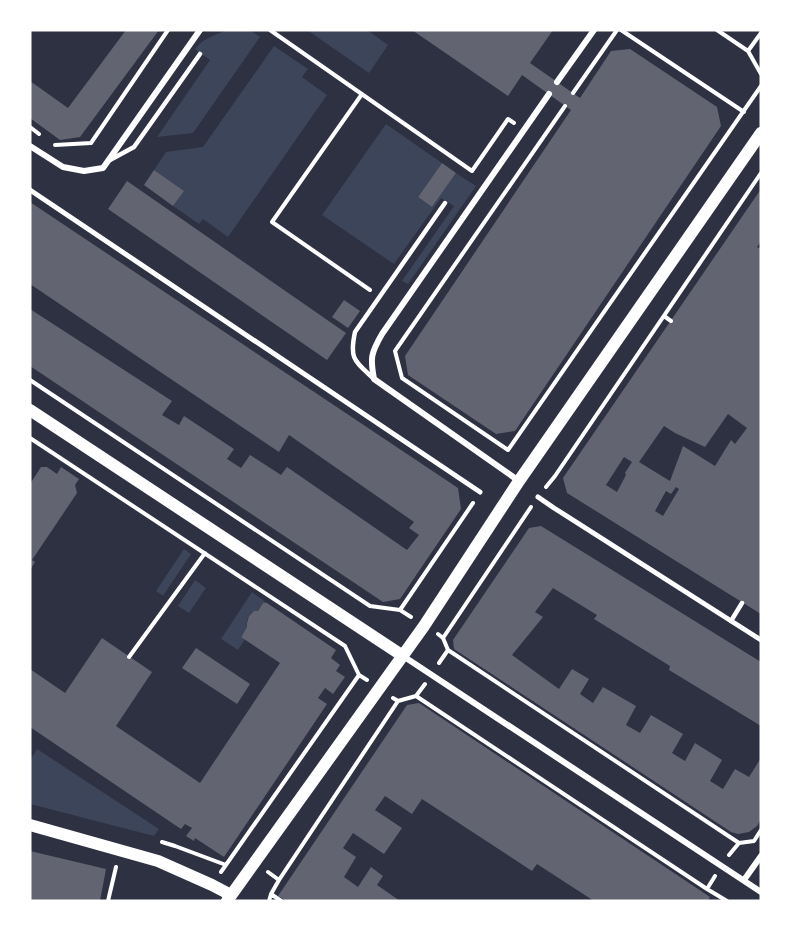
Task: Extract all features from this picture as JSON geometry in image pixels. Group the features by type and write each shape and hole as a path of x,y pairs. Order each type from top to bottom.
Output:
{"main road":[{"path":"30,825 158,861 212,885 233,899 424,626 519,481 761,133"},
{"path":"30,410 403,656"}],"street":[{"path":"30,146 63,167 84,171 103,168 200,30"},
{"path":"557,82 594,30"},
{"path":"519,481 374,380 370,361 382,334 549,94"},
{"path":"30,190 480,492"},
{"path":"538,497 761,640"},
{"path":"403,656 761,892"},
{"path":"744,880 761,856"}],"lane":[{"path":"109,160 134,147 200,54"},
{"path":"374,380 353,358 351,350 355,332 445,203"},
{"path":"731,621 742,603"}],"path":[{"path":"52,143 56,146 91,143 168,30"},
{"path":"270,30 472,171 508,119 540,141"},
{"path":"573,93 619,30 744,112"},
{"path":"717,30 748,51 761,74"},
{"path":"748,51 761,33"},
{"path":"565,105 395,351 402,378 508,450 761,86"},
{"path":"362,94 272,222 379,296"},
{"path":"30,127 44,138"},
{"path":"443,638 761,173"},
{"path":"664,316 671,321"},
{"path":"30,380 370,606 400,610 443,638 448,650 739,843"},
{"path":"30,438 345,646 359,675 398,701"},
{"path":"400,610 480,492"},
{"path":"129,657 205,553"},
{"path":"226,865 359,675"},
{"path":"269,901 271,894 398,701 417,696 707,890"},
{"path":"108,901 116,866"},
{"path":"271,894 281,901"}],"shaded area":[{"path":"228,30 250,30 260,37 193,133 157,137 210,60 195,49 206,39"},
{"path":"307,30 367,30 388,45 369,73"},
{"path":"274,46 308,69 302,77 327,95 228,237 203,219 199,224 173,206 183,191 154,170 166,152 203,147"},
{"path":"386,124 442,163 418,197 432,207 456,173 476,186 408,284 402,281 454,206 441,198 394,264 322,215"},
{"path":"184,549 191,554 163,596 156,591"},
{"path":"195,580 206,588 189,613 178,606"},
{"path":"252,592 267,603 263,603 258,611 249,616 247,627 241,636 245,639 238,650 221,639"},
{"path":"37,749 159,829 154,836 30,804 30,760"}],"building":[{"path":"126,30 159,30 80,137 60,140 30,118 30,81 68,108"},
{"path":"412,30 553,30 530,63 580,98 611,51 630,49 717,107 721,126 515,431 496,434 408,375 405,356 571,110 522,75 508,96"},
{"path":"442,163 456,173 432,207 418,197"},
{"path":"154,170 184,191 173,206 144,185"},
{"path":"127,181 346,333 327,360 108,209"},
{"path":"761,189 761,241 757,247 761,249 761,614 567,493 563,478","holes":["728,414 747,428 735,444 731,440 715,466 683,446 670,481 639,462 664,426 705,447","624,457 632,462 617,492 606,485","676,487 679,489 663,516 655,511 666,491 671,494"]},
{"path":"30,202 458,488 461,509 400,599 383,602 30,366 30,309 172,401 162,415 179,425 184,416 234,449 227,459 241,468 250,455 281,475 287,467 407,550 419,535 409,528 414,522 289,435 279,452 30,284"},
{"path":"344,300 360,311 348,328 332,317"},
{"path":"41,467 47,467 57,474 61,467 79,479 75,485 77,493 32,560 35,562 30,570 30,484"},
{"path":"541,526 761,662 761,726 669,670 670,666 594,619 597,615 553,588 535,612 543,617 512,655 559,689 572,669 589,679 580,694 593,703 603,687 636,706 626,725 640,733 651,715 683,734 672,753 685,761 695,743 722,760 710,781 723,789 735,769 749,777 761,758 761,819 757,826 749,832 738,834 731,832 454,649 453,640 529,528"},
{"path":"263,603 267,603 336,650 331,658 340,665 336,671 345,677 333,694 325,688 318,698 327,704 224,857 195,838 194,841 186,836 192,828 185,824 181,829 30,727 30,669 65,693 102,638 152,672 116,726 200,783 280,663 241,637 247,627 249,616 254,611 258,611"},
{"path":"196,648 250,684 237,704 182,668"},
{"path":"419,703 710,897 708,901 594,901 537,864 532,871 422,799 412,814 385,796 375,810 402,828 384,854 353,833 343,848 356,857 344,877 358,887 371,867 383,876 377,885 400,901 286,901 278,896 407,705"},
{"path":"30,851 106,869 100,901 30,901"}]}
